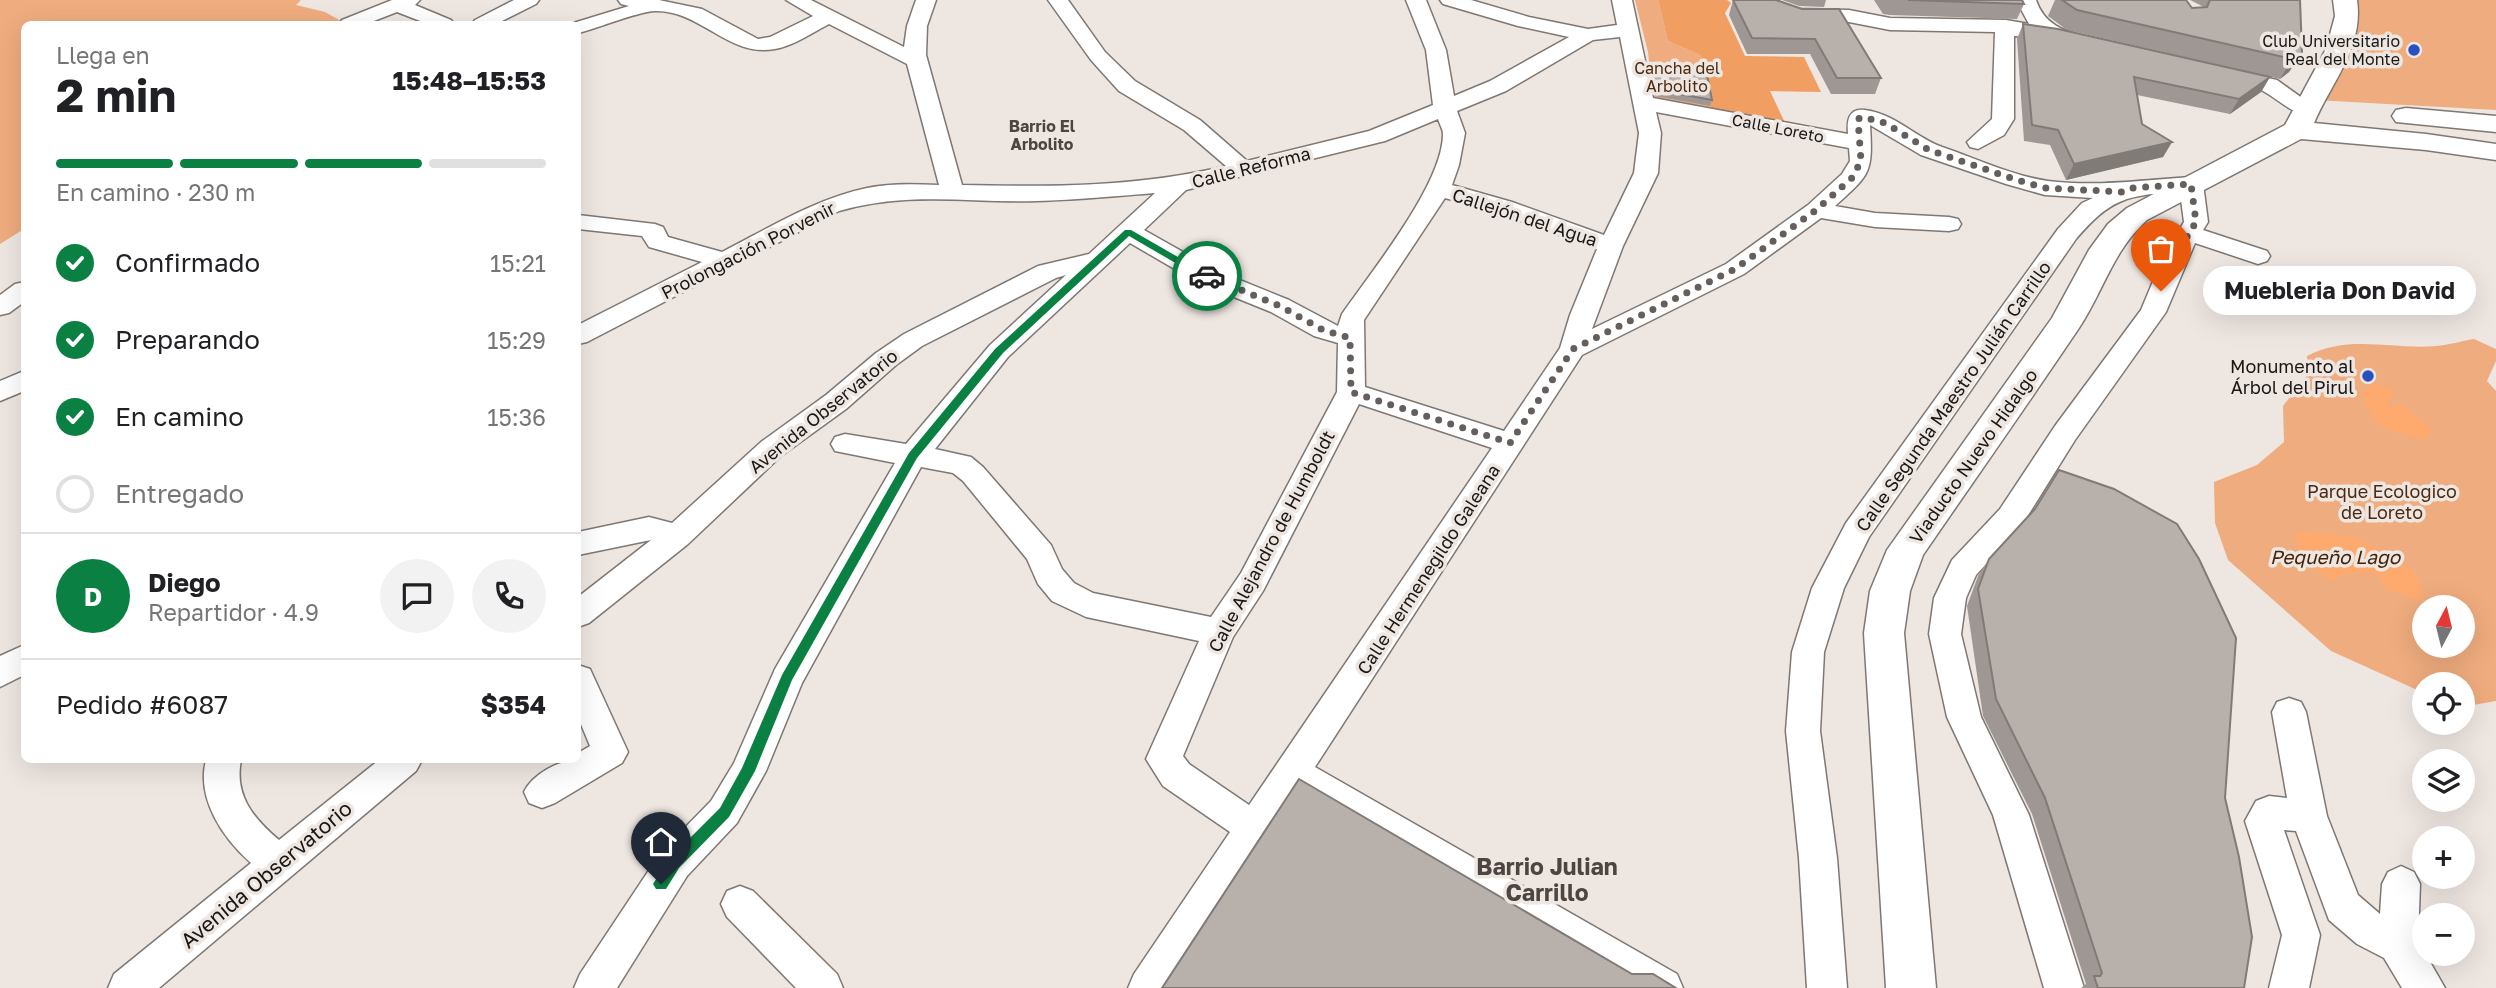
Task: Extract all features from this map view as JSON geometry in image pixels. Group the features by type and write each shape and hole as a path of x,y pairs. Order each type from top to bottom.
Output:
{"main road":[{"path":"2301,119 2343,40 2349,13 2345,0"},
{"path":"2301,119 2496,124"},
{"path":"2301,119 2496,152"},
{"name":"Viaducto Nuevo Hidalgo","path":"1911,988 1884,633 1890,591 1906,550 2067,321 2100,257 2119,230 2137,215 2301,119"}],"street":[{"path":"488,21 529,0"},
{"path":"628,0 659,3 695,13 745,42 758,45 775,43 828,17"},
{"path":"796,0 913,58"},
{"path":"926,0 920,12 913,58 920,72 952,191"},
{"path":"1058,0 1098,56 1127,86 1192,125 1244,170"},
{"name":"Calle Alejandro de Humboldt","path":"1254,828 1177,775 1164,759 1169,741 1219,632 1252,582 1351,392 1351,320 1439,189 1448,165 1454,133 1444,109 1436,50 1416,0"},
{"path":"1450,0 1525,22 1588,35"},
{"path":"1525,22 1527,0"},
{"name":"Calle Hermenegildo Galeana","path":"1148,988 1573,349 1583,315 1611,246 1646,173 1650,133 1622,0"},
{"path":"1755,0 1797,15 1849,16 1890,24 1984,25 2027,30 2098,46"},
{"path":"2026,0 2031,17 2059,37"},
{"path":"356,21 404,2 439,21"},
{"path":"581,26 659,3"},
{"name":"Calle Reforma","path":"594,988 674,864 724,812 748,771 787,679 913,456 999,351 1178,185 1377,136 1498,86 1588,35 1630,30"},
{"path":"1978,142 1996,131 2003,119 2004,33 2027,30"},
{"path":"2203,70 2269,85 2301,119"},
{"name":"Calle Loreto","path":"1645,103 1859,143"},
{"path":"1573,349 1735,269 1816,210 1852,178 1861,161 1858,119 1871,117 1929,150 2045,188 2123,192"},
{"path":"2064,988 2011,815 1964,717 1945,634 1950,598 1963,568 2011,517 2065,433 2152,312 2176,255 2196,222 2191,184"},
{"name":"Calle Segunda Maestro Julián Carrillo","path":"1827,988 1818,858 1803,732 1808,652 1828,588 1857,531 2067,234 2090,208 2132,188 2191,184"},
{"name":"Prolongación Porvenir","path":"581,334 831,206 869,195 952,191 1036,194 1178,185"},
{"name":"Callejón del Agua","path":"1439,189 1504,207 1611,246"},
{"path":"1816,210 1875,220 1949,224"},
{"path":"581,222 646,229 654,232 658,242 726,261"},
{"path":"1128,232 1206,276 1280,306 1323,330 1350,338"},
{"path":"2189,233 2258,256"},
{"name":"Avenida Observatorio","path":"581,612 677,536 771,449 836,402 886,359 913,340 1047,272 1100,258"},
{"path":"0,307 21,292"},
{"path":"0,392 21,382"},
{"path":"1351,392 1510,443"},
{"path":"845,444 961,464 973,474 1040,553 1049,575 1063,592 1086,604 1219,632"},
{"path":"581,542 649,528 677,536"},
{"path":"0,673 21,660"},
{"path":"542,792 610,752 581,686"},
{"path":"2289,712 2309,816 2343,907 2371,931 2398,945 2425,988"},
{"path":"224,763 220,771 228,809 235,824 279,865"},
{"name":"Avenida Observatorio","path":"128,988 400,763"},
{"path":"1293,773 1664,988"},
{"path":"2289,988 2301,935 2263,821 2269,812 2309,816"},
{"path":"2398,945 2401,884"},
{"path":"740,904 823,988"}],"green space":[{"path":"0,0 301,0 296,5 325,12 341,21 21,21 21,231 0,244"},
{"name":"Cancha del Arbolito","path":"1635,0 1658,0 1668,41 1700,55 1711,111 1653,99 1648,52"},
{"name":"Club Universitario Real del Monte","path":"2348,0 2496,0 2496,110 2315,100"},
{"name":"Parque Ecologico de Loreto","path":"2474,339 2496,349 2496,361 2487,381 2496,391 2496,701 2475,705 2475,672 2412,672 2412,688 2331,651 2228,560 2215,523 2214,482 2257,465 2284,442 2283,406 2307,375 2307,356 2323,349 2355,344 2420,347"}],"shaded area":[{"path":"1658,0 1727,0 1731,3 1725,13 1745,56 1804,57 1821,92 1770,91 1786,125 1711,111 1700,55 1668,41"}],"water":[{"path":"2375,384 2394,389 2388,408 2401,404 2432,429 2424,439 2392,431 2377,422 2366,405 2362,392"},
{"name":"Pequeño Lago","path":"2295,532 2354,537 2387,553 2413,571 2423,595 2412,595 2412,598 2387,590 2379,574 2353,572 2330,580 2306,560"}],"building":[{"path":"1733,0 1776,0 1802,9 1839,9 1881,78 1837,78 1815,39 1752,38"},
{"path":"1908,0 2022,0 2024,4"},
{"path":"2062,0 2186,0 2192,8 2207,7 2210,0 2300,0 2302,52 2292,59 2077,10"},
{"path":"2023,24 2058,29 2270,77 2239,99 2134,77 2142,124 2172,142 2074,164 2058,130 2032,125"},
{"path":"1652,67 1706,70 1712,100 1657,90"},
{"path":"2059,470 2114,489 2177,524 2199,559 2236,638 2225,798 2239,857 2252,937 2244,988 2098,988 2094,976 2100,976 2102,973 2045,798 1996,699 1978,589 1989,559 2035,509"},
{"path":"1299,779 1632,974 1653,974 1676,988 1162,988"}],"way so far":[{"path":"1207,276 1280,306 1323,330 1350,338 1351,392 1510,443 1573,349 1735,269 1816,210 1852,178 1861,161 1858,119 1871,117 1929,150 2045,188 2123,192 2132,188 2191,184 2196,222 2176,255 2161,291"}],"place":[{"name":"Club Universitario Real del Monte","path":"2414,50"},
{"name":"Muebleria Don David","path":"2161,291"},
{"name":"Monumento al Árbol del Pirul","path":"2368,376"}],"district":[{"name":"Barrio El Arbolito","path":"1042,135"},
{"name":"Barrio Julian Carrillo","path":"1547,879"}],"route":[{"path":"661,884 674,864 724,812 748,771 787,679 913,456 999,351 1128,232 1207,276"}]}
